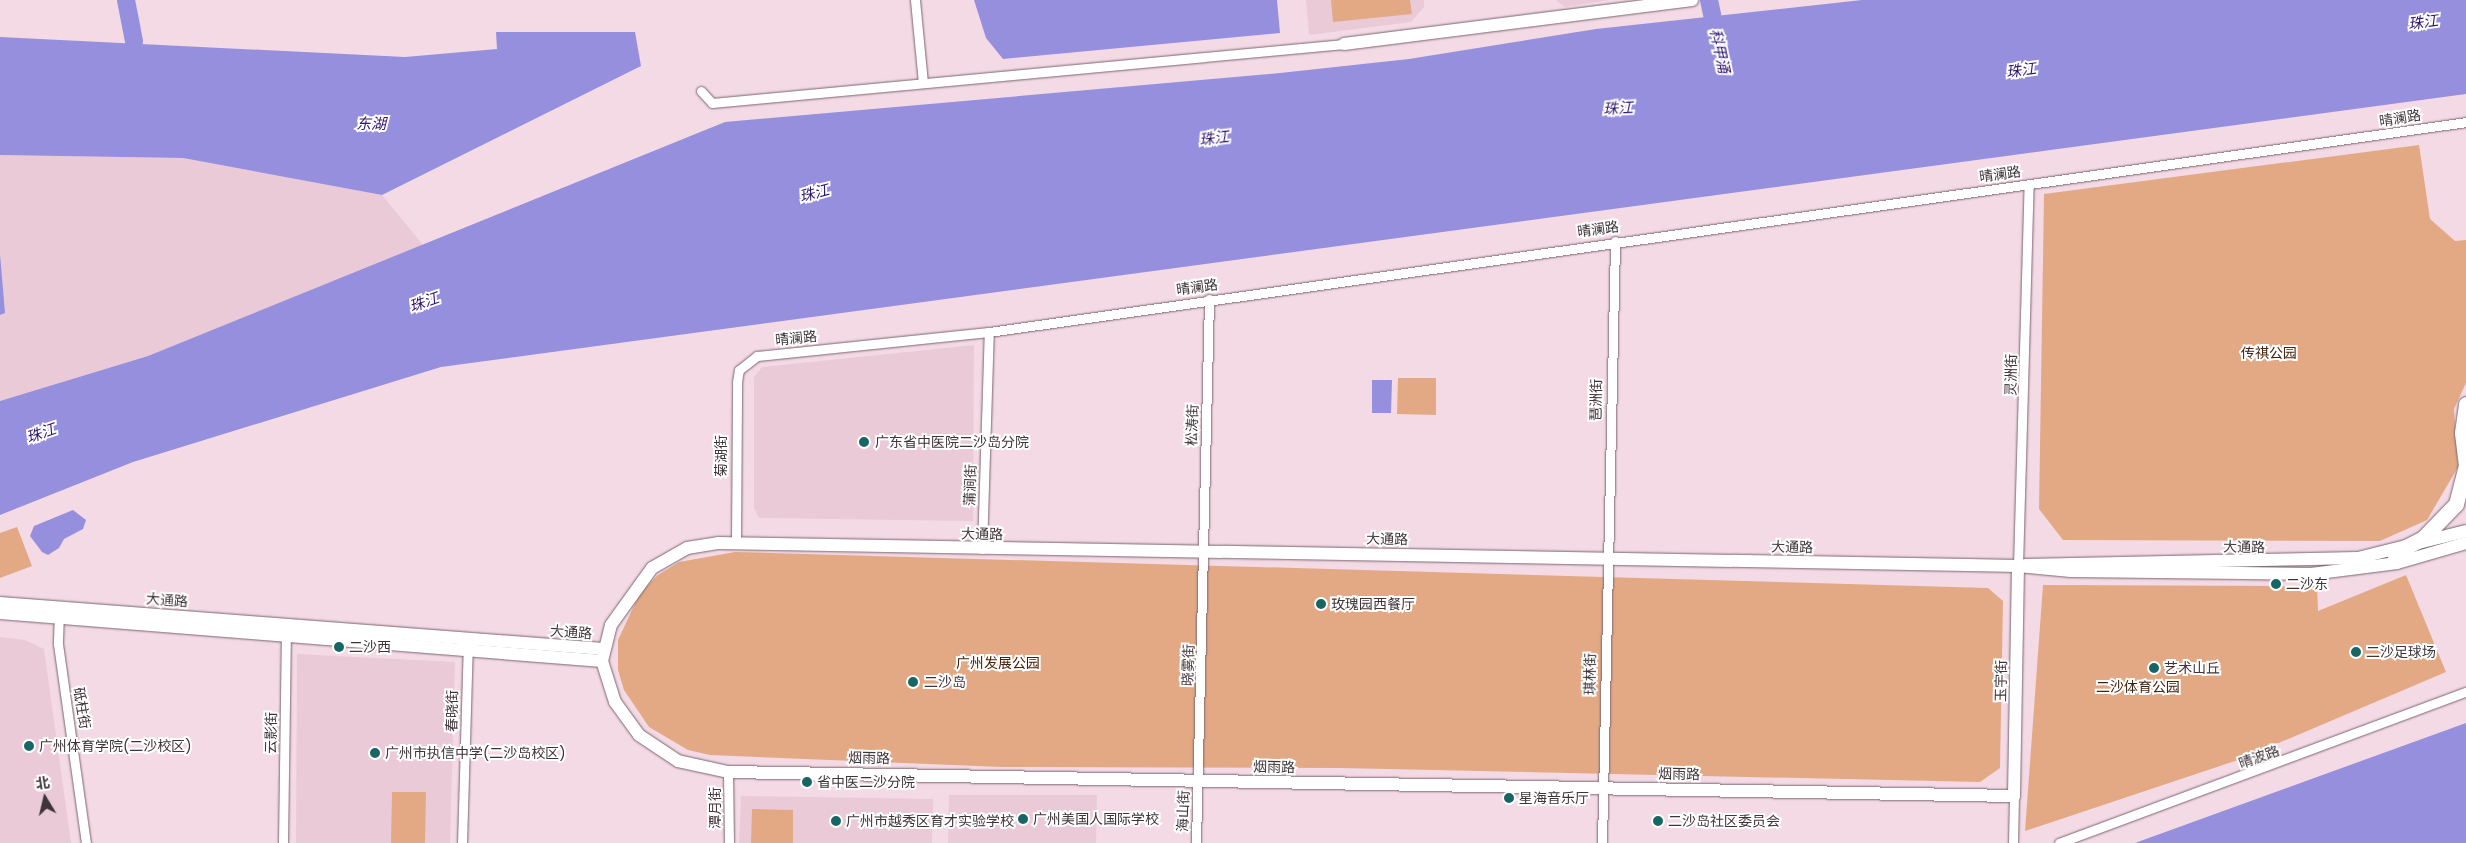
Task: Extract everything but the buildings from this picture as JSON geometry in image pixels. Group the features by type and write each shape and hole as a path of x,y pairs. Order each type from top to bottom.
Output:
{"highway":[{"path":"2394,553 2423,538 2456,504 2465,460 2466,404"}],"main road":[{"path":"1344,44 1692,0"},
{"name":"大通路","path":"2018,566 2043,561 2315,561 2394,553 2466,531"},
{"name":"大通路","path":"0,613 58,613 286,629 602,655 618,612 652,568 687,548 736,542 982,549 1202,551 1606,560 2018,566 2071,572 2311,574 2397,563 2466,543"},
{"name":"玉宇街","path":"2014,796 2018,566"},
{"name":"大通路","path":"0,603 58,613"},
{"name":"烟雨路","path":"602,655 616,702 639,736 678,761 728,772 2014,796"}],"street":[{"path":"915,0 923,84"},
{"path":"701,91 712,103 1344,44"},
{"name":"晴澜路","path":"739,370 757,356 988,332 1615,241 2466,122"},
{"name":"灵洲街","path":"2018,566 2029,184"},
{"name":"琶洲街","path":"1606,560 1615,241"},
{"name":"松涛街","path":"1202,551 1209,299"},
{"name":"蒲涧街","path":"982,549 988,332"},
{"name":"菊湖街","path":"736,542 739,370"},
{"name":"晓雾街","path":"1198,780 1202,551"},
{"name":"琪林街","path":"1602,843 1606,560"},
{"name":"砥柱街","path":"58,613 86,843"},
{"name":"云影街","path":"283,843 286,629"},
{"name":"春晓街","path":"462,843 468,644"},
{"name":"晴波路","path":"2059,843 2466,692"},
{"name":"潭月街","path":"728,772 729,843"},
{"name":"海山街","path":"1196,843 1198,780"},
{"path":"2013,843 2014,796"}],"shaded area":[{"path":"1306,0 1424,0 1424,7 1411,22 1309,35"},
{"path":"1556,0 1609,0 1565,7"},
{"path":"0,155 183,158 382,195 423,245 148,356 0,401"},
{"name":"广东省中医院二沙岛分院","path":"974,345 973,521 759,518 754,508 754,377 762,367"},
{"name":"广州体育学院(二沙校区)","path":"0,637 25,640 44,649 71,843 0,843"},
{"name":"广州市执信中学(二沙岛校区)","path":"297,654 455,662 450,843 296,843"},
{"name":"广州美国人国际学校","path":"949,795 1097,795 1096,843 948,843"},
{"name":"广州市越秀区育才实验学校","path":"741,796 933,799 932,843 739,843"}],"green space":[{"path":"1331,0 1410,0 1412,14 1333,22"},
{"name":"传祺公园","path":"2419,145 2430,219 2455,241 2466,240 2466,383 2454,409 2458,467 2427,520 2380,541 2063,540 2039,509 2044,194"},
{"path":"1398,378 1436,378 1436,415 1397,414"},
{"path":"17,527 32,566 0,578 0,533"},
{"name":"广州发展公园","path":"735,552 1988,588 2003,601 2000,768 1980,782 1340,768 1001,767 710,755 688,750 649,727 624,690 618,670 618,640 640,593 658,575 679,562"},
{"name":"二沙体育公园","path":"2406,575 2446,672 2241,759 2025,831 2043,585 2317,586 2318,611"},
{"path":"392,792 426,792 425,843 391,843"},
{"path":"752,809 793,810 793,843 751,843"}],"water":[{"path":"974,0 1277,0 1280,33 1003,59 986,38"},
{"name":"珠江","path":"1862,0 2466,0 2466,94 441,367 133,462 0,515 0,401 148,356 725,122 1280,73 1409,59 1596,29"},
{"name":"东湖","path":"496,32 635,32 641,66 382,195 183,158 0,155 0,37 405,57 497,49"},
{"path":"0,254 5,313 0,315"},
{"path":"1372,380 1392,380 1391,413 1372,413"},
{"path":"73,510 86,520 83,529 64,539 59,548 48,555 42,552 30,536 34,526"},
{"path":"2466,723 2466,843 2135,843"}],"waterway":[{"path":"126,0 134,41"},
{"name":"科甲涌","path":"1709,0 1717,39"}],"place":[{"name":"广东省中医院二沙岛分院","path":"864,442"},
{"name":"二沙东","path":"2276,584"},
{"name":"玫瑰园西餐厅","path":"1321,604"},
{"name":"二沙西","path":"339,647"},
{"name":"二沙足球场","path":"2356,652"},
{"name":"艺术山丘","path":"2154,668"},
{"name":"二沙岛","path":"913,682"},
{"name":"广州体育学院(二沙校区)","path":"29,746"},
{"name":"广州市执信中学(二沙岛校区)","path":"375,753"},
{"name":"省中医二沙分院","path":"807,782"},
{"name":"星海音乐厅","path":"1509,798"},
{"name":"广州美国人国际学校","path":"1023,819"},
{"name":"广州市越秀区育才实验学校","path":"836,821"},
{"name":"二沙岛社区委员会","path":"1658,821"}]}
